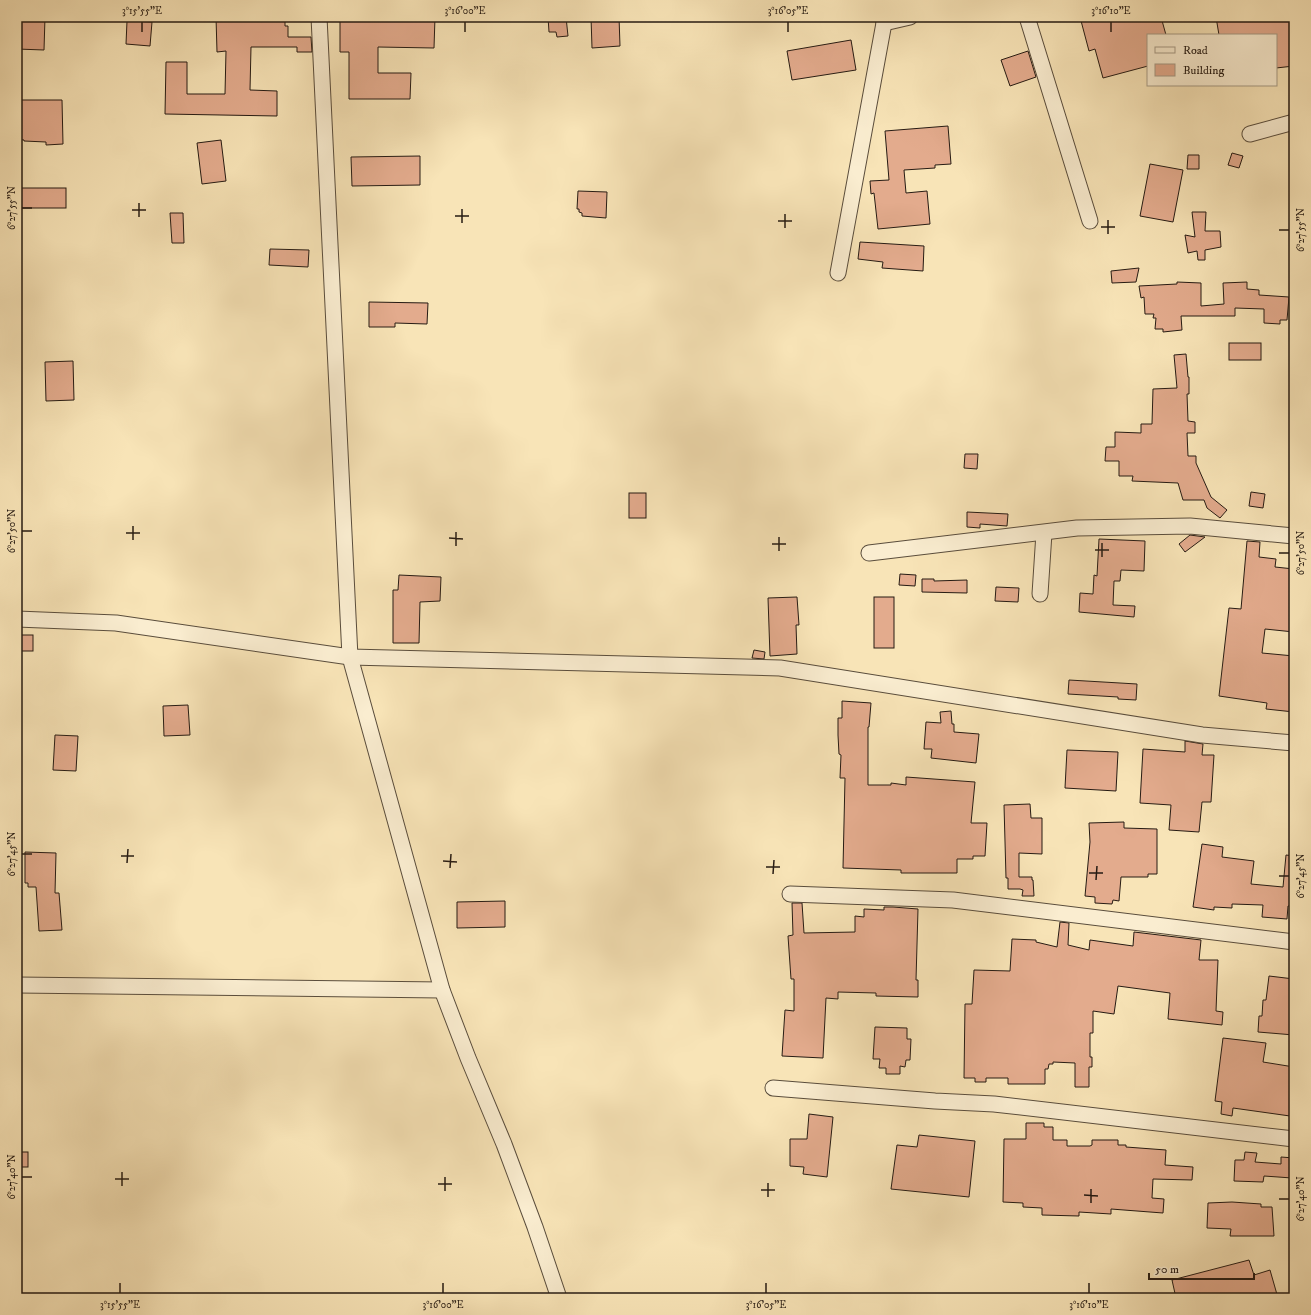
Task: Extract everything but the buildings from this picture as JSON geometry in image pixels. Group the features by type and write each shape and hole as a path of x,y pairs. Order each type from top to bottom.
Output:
{"street":[{"path":"319,17 350,657 442,990 468,1058 504,1144 535,1227 559,1298"},
{"path":"838,273 884,20 910,17"},
{"path":"1027,17 1090,221"},
{"path":"1250,134 1294,122"},
{"path":"869,553 1077,528 1190,526 1294,536"},
{"path":"1040,594 1044,533"},
{"path":"17,620 116,623 350,657 780,668 1202,736 1294,743"},
{"path":"790,894 954,900 1294,942"},
{"path":"17,985 442,990"},
{"path":"773,1088 935,1101 994,1104 1294,1139"}]}
